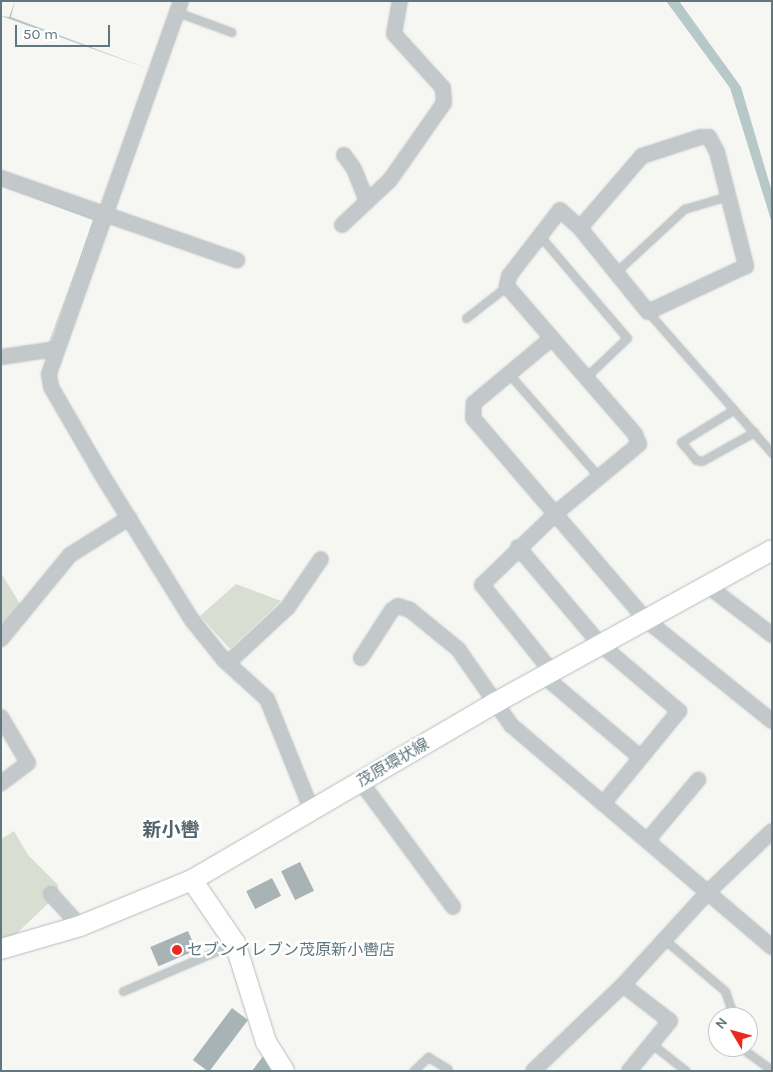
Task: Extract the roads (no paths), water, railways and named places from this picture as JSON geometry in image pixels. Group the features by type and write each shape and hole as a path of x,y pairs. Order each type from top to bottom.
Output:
{"main road":[{"name":"茂原環状線","path":"1,949 80,926 192,880 645,618 769,555"},
{"path":"192,880 235,943 266,1042 284,1071"}],"street":[{"path":"342,225 367,202 412,152 444,103 443,88 394,34 400,1"},
{"path":"179,7 56,350 49,374 51,387 192,620 228,663 267,699 312,810"},
{"path":"580,228 642,156 702,137 713,142 746,266 648,312 580,228 560,210 509,276 507,286 636,434 639,444 518,547 482,585 549,674 640,758"},
{"path":"344,155 354,169 367,202"},
{"path":"1,178 237,260"},
{"path":"552,338 474,403 473,418 645,618 772,721"},
{"path":"1,357 56,350"},
{"path":"1,639 70,555 129,518"},
{"path":"518,547 600,644 679,711 603,804"},
{"path":"228,663 288,607 321,559"},
{"path":"708,586 772,635"},
{"path":"361,658 392,610 403,607 452,642 511,725 706,894 772,947"},
{"path":"1,717 28,763 1,783"},
{"path":"647,841 698,780"},
{"path":"361,782 453,907"},
{"path":"533,1071 623,985 706,894 772,832"},
{"path":"51,894 80,926"},
{"path":"623,985 670,1022 630,1071"}],"lane":[{"path":"179,7 231,32"},
{"path":"616,272 684,209 728,196"},
{"path":"539,235 627,338 587,376"},
{"path":"466,318 507,286"},
{"path":"648,312 772,453"},
{"path":"509,374 600,478"},
{"path":"733,410 681,442 696,460 702,461 754,432"},
{"path":"665,940 714,978 724,992 731,1007"},
{"path":"123,991 235,943"},
{"path":"652,1044 686,1071"},
{"path":"413,1071 428,1057 448,1069"},
{"path":"754,1057 772,1070"}],"place":[{"name":"セブンイレブン茂原新小轡店","path":"177,950"}],"district":[{"name":"新小轡","path":"171,831"}]}
